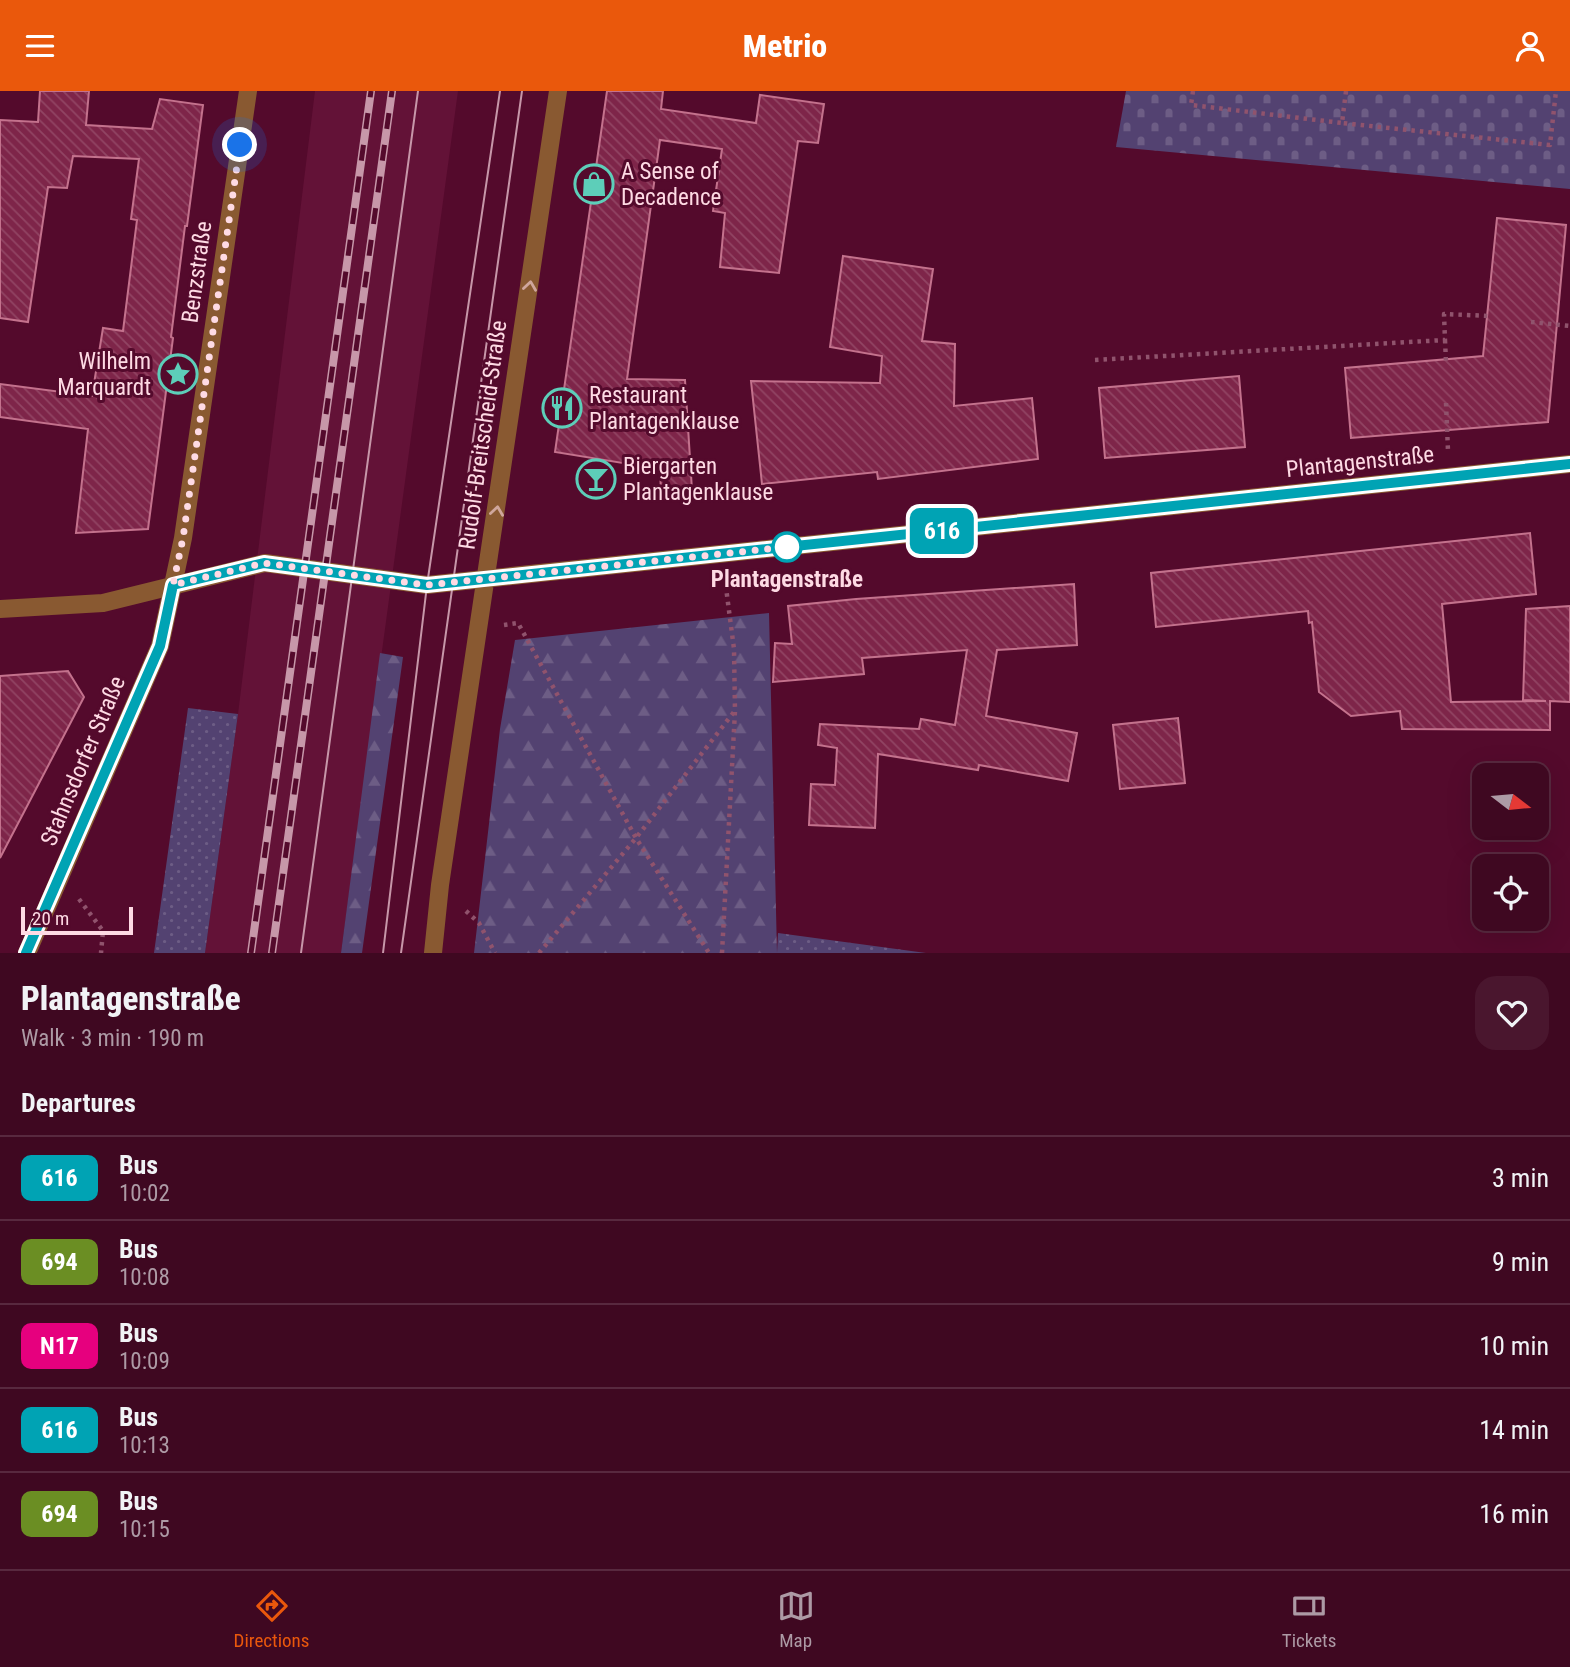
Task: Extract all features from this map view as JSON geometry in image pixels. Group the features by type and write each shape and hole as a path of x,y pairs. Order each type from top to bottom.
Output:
{"street":[{"name":"Benzstraße","path":"173,585 183,538 248,91"},
{"name":"Rudolf-Breitscheid-Straße","path":"433,953 440,885 558,91"},
{"name":"Plantagenstraße","path":"0,609 103,603 264,563 427,585 1570,464"},
{"name":"Stahnsdorfer Straße","path":"27,953 160,646 173,585"}],"path":[{"path":"1193,91 1191,105 1550,145 1556,91"},
{"path":"1342,123 1346,91"},
{"path":"1446,362 1444,314 1490,316"},
{"path":"1531,321 1570,326"},
{"path":"1096,360 1445,340"},
{"path":"1446,403 1450,477"},
{"path":"722,554 734,649 735,711 722,953"},
{"path":"479,628 518,623 636,838 709,953"},
{"path":"539,953 636,838 735,711"},
{"path":"60,874 103,931 101,953"},
{"path":"440,885 479,923 495,953"}],"shaded area":[{"path":"315,91 458,91 341,953 205,953 238,714"}],"green space":[{"path":"1126,91 1570,91 1570,189 1116,147"},
{"path":"769,613 777,953 474,953 500,729 515,640"},
{"path":"380,653 403,657 362,953 341,953"},
{"path":"188,708 238,714 205,953 154,953"},
{"path":"778,933 926,953 777,953"}],"building":[{"path":"40,91 89,91 86,125 152,129 160,99 203,105 185,226 148,529 76,533 88,429 0,417 0,384 92,396 103,328 123,331 137,220 131,219 139,159 73,156 67,188 48,187 28,322 0,318 0,120 38,122"},
{"path":"607,91 663,91 661,109 756,123 760,95 824,104 818,143 798,141 779,273 720,267 725,213 713,211 722,149 660,140 627,379 685,380 692,490 661,492 660,469 555,452"},
{"path":"1497,218 1566,225 1548,422 1351,438 1345,368 1483,356"},
{"path":"843,256 933,269 922,341 955,344 954,406 1032,398 1038,459 878,479 877,472 762,484 751,381 880,383 882,356 830,347"},
{"path":"1239,376 1245,447 1105,458 1099,388"},
{"path":"1530,533 1536,594 1442,604 1451,702 1546,701 1523,700 1526,609 1570,606 1570,702 1550,701 1550,730 1402,729 1400,711 1351,716 1319,692 1312,622 1309,623 1308,611 1156,627 1151,573"},
{"path":"1074,584 1077,645 997,650 986,716 1077,733 1068,781 979,765 978,770 878,754 875,828 809,825 811,784 835,785 837,748 818,745 820,724 919,729 921,719 955,725 967,650 862,658 864,674 773,682 775,643 792,644 788,606"},
{"path":"68,671 84,697 0,858 0,676"},
{"path":"1178,718 1185,783 1120,789 1113,725"}],"tram line":[{"path":"301,953 418,91"},
{"path":"383,953 427,585 500,91"},
{"path":"401,953 522,91"}],"railway":[{"path":"251,953 371,91"},
{"path":"272,953 392,91"}],"bus line":[{"name":"616","path":"26,953 160,646 173,585 264,563 427,585 1570,464"}],"place":[{"name":"A Sense of Decadence","path":"594,184"},
{"name":"Wilhelm Marquardt","path":"178,374"},
{"name":"Restaurant Plantagenklause","path":"562,408"},
{"name":"Biergarten Plantagenklause","path":"596,479"},
{"name":"Plantagenstraße","path":"787,547"}],"route":[{"path":"240,145 183,538 173,585 264,563 427,585 787,547"}]}
